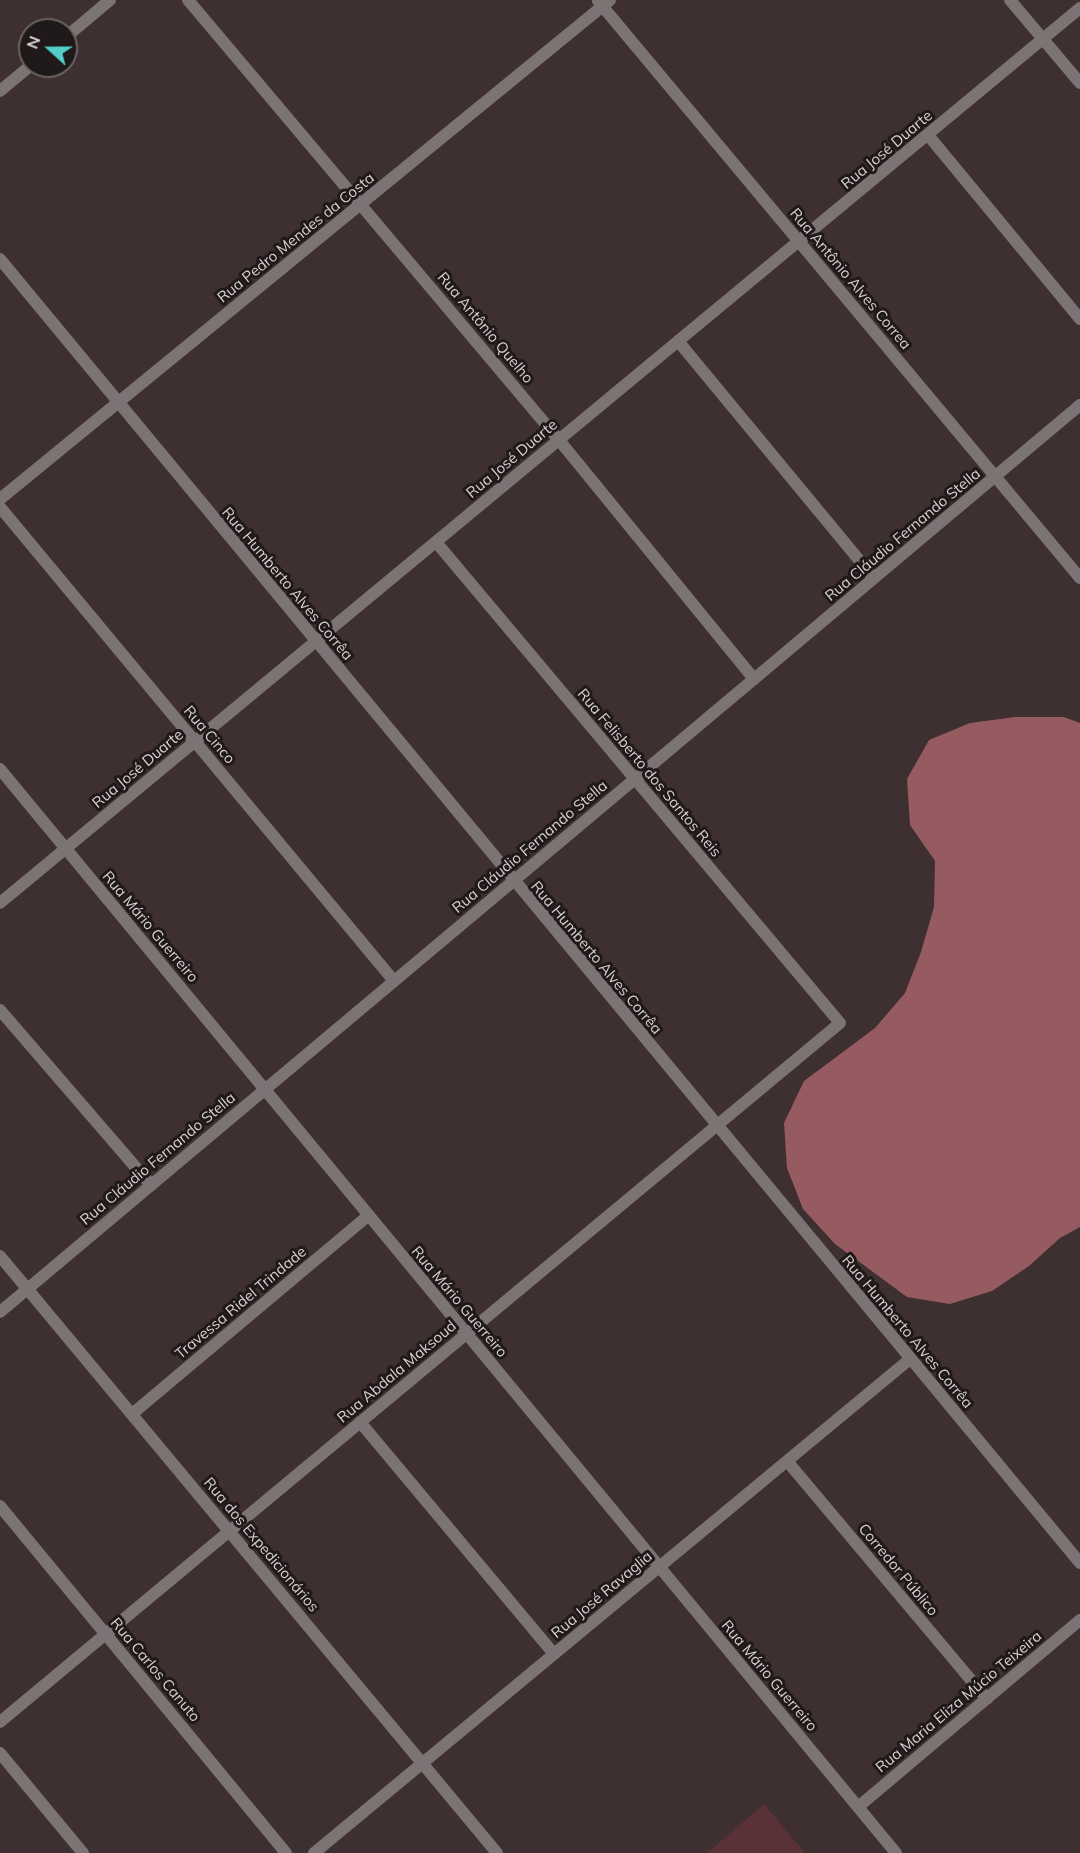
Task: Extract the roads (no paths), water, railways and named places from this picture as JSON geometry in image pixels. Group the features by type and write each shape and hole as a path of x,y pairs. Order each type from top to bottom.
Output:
{"street":[{"path":"78,27 111,0"},
{"name":"Rua Antônio Quelho","path":"188,0 559,440 754,679"},
{"path":"1010,0 1080,83"},
{"name":"Rua Pedro Mendes da Costa","path":"0,499 604,2"},
{"name":"Rua Antônio Alves Correa","path":"604,2 799,242 1080,578"},
{"name":"Rua José Duarte","path":"0,903 1080,8"},
{"path":"0,91 18,76"},
{"path":"928,135 1080,319"},
{"name":"Rua Humberto Alves Corrêa","path":"0,260 716,1127 1080,1563"},
{"path":"678,341 874,578"},
{"name":"Rua Cláudio Fernando Stella","path":"0,1312 1080,405"},
{"name":"Rua Cinco","path":"0,507 394,981"},
{"name":"Rua Felisberto dos Santos Reis","path":"436,542 840,1023"},
{"name":"Rua Mário Guerreiro","path":"0,770 896,1853"},
{"path":"0,1010 151,1185"},
{"name":"Rua Abdala Maksoud","path":"0,1722 840,1023"},
{"name":"Travessa Ridel Trindade","path":"132,1414 369,1215"},
{"name":"Rua dos Expedicionários","path":"0,1256 497,1853"},
{"name":"Rua José Ravaglia","path":"314,1853 910,1359"},
{"path":"360,1422 554,1654"},
{"name":"Corredor Público","path":"787,1461 987,1699"},
{"name":"Rua Carlos Canuto","path":"0,1506 286,1853"},
{"name":"Rua Maria Eliza Múcio Teixeira","path":"858,1808 1080,1620"},
{"path":"0,1753 83,1853"}]}
